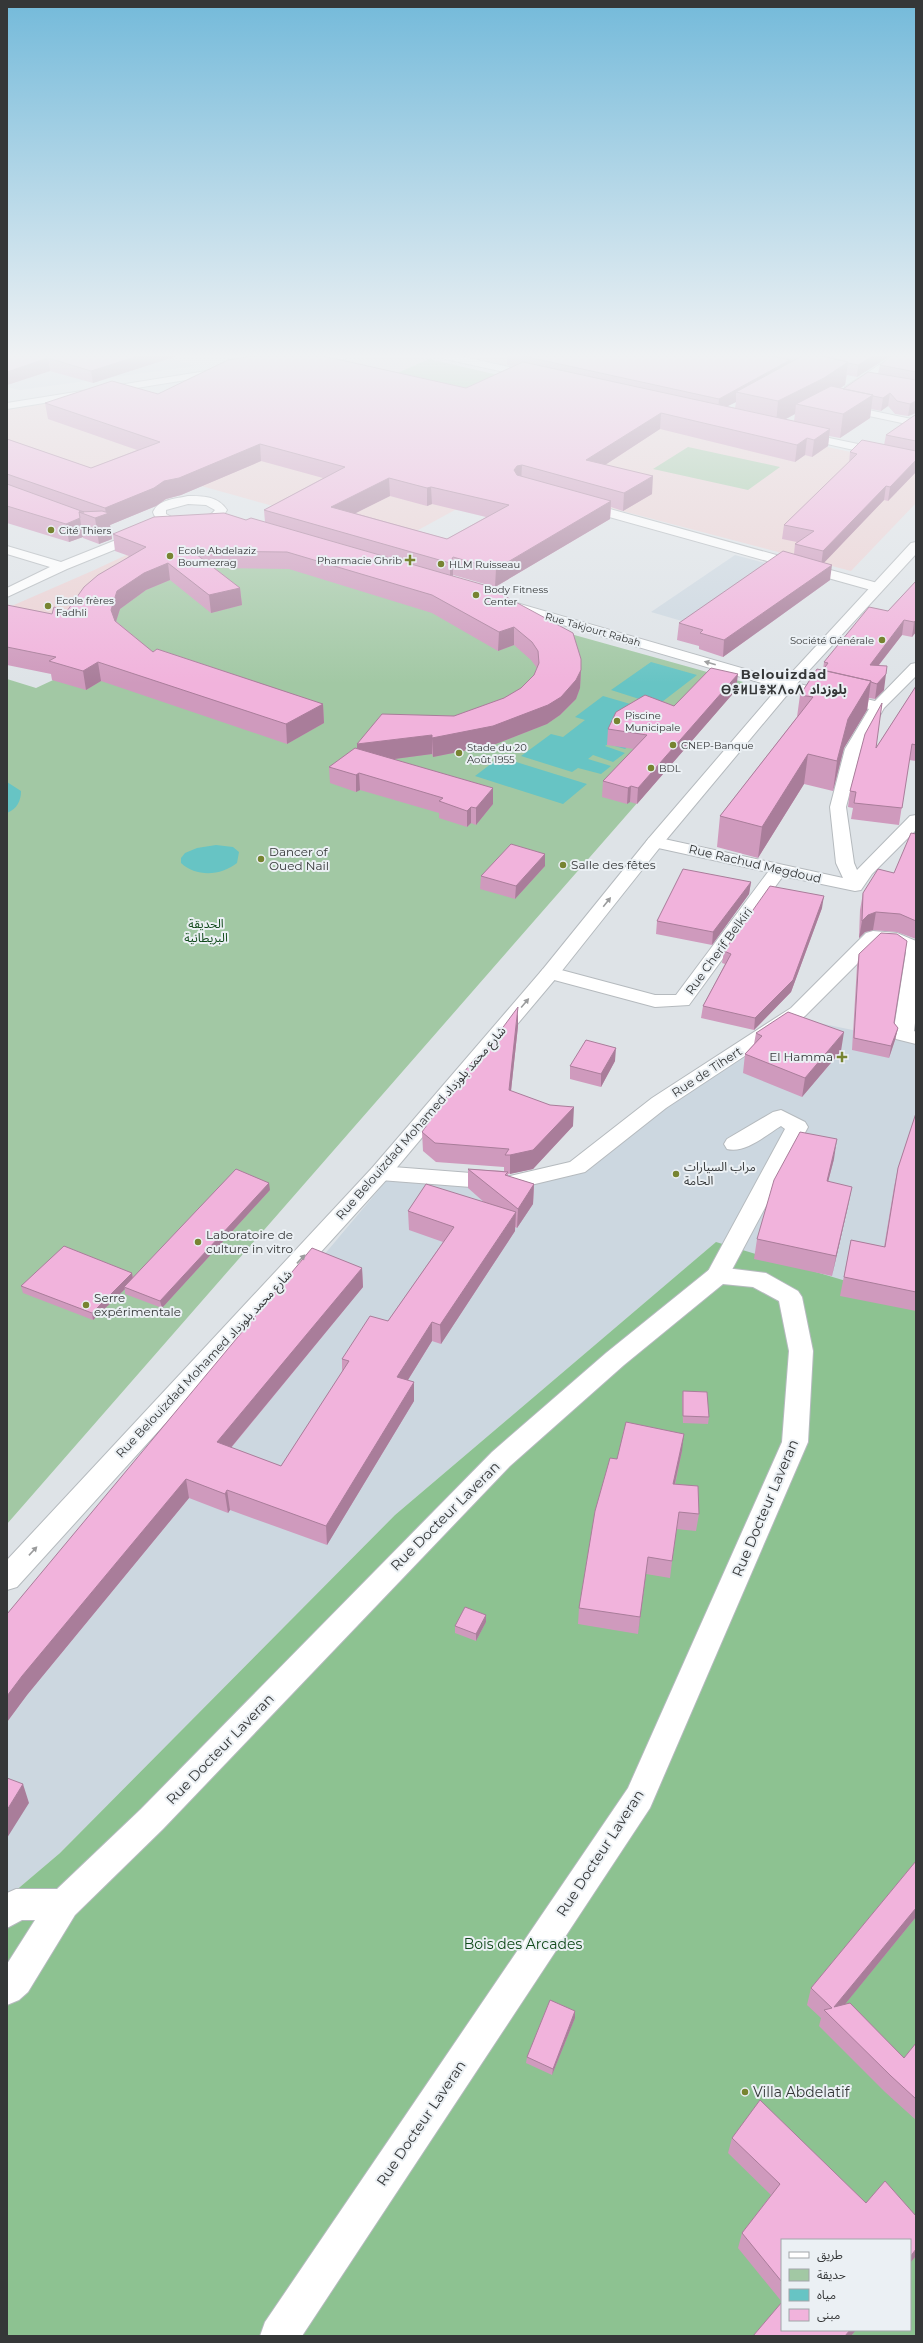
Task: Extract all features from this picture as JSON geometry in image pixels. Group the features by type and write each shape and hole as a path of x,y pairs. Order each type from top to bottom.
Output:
{"street":[{"path":"170,522 160,516 159,512 161,508 172,503 188,500 216,504 221,510 214,518"},
{"path":"566,501 876,587"},
{"path":"7,593 62,566 170,522 195,523 214,518 229,523"},
{"path":"114,534 128,539"},
{"name":"Rue Belouizdad Mohamed شارع محمد بلوزداد","path":"7,1579 380,1172 550,973 655,842 787,686 876,587 916,546"},
{"path":"7,550 62,566"},
{"name":"Rue Takjourt Rabah","path":"489,599 787,686 878,706"},
{"path":"855,886 845,863 838,807 853,748 878,706 916,667"},
{"path":"855,886 865,871 916,820"},
{"name":"Rue Rachud Megdoud","path":"655,842 855,886"},
{"name":"Rue Cherif Belkiri","path":"550,973 656,1001 682,1001 779,869"},
{"name":"Rue de Tihert","path":"380,1172 510,1183 577,1167 659,1104 798,1012 873,937 890,937 908,942 916,951 903,1035 916,1038"},
{"path":"718,1275 797,1127 781,1117 734,1144"},
{"name":"Rue Docteur Laveran","path":"7,1988 16,1980 64,1904 152,1819 372,1590 501,1460 615,1359 718,1275 758,1279 790,1297 801,1351 795,1442 638,1798 279,2336"},
{"path":"7,1912 16,1905 64,1904"}],"shaded area":[{"path":"7,465 916,466 916,503 851,571 508,481 398,541 137,468 7,492"},
{"name":"Ecole frères Fadhli","path":"174,533 75,630 7,608 92,571"},
{"path":"735,555 830,580 747,640 651,612"},
{"path":"804,1020 916,1043 916,1302 715,1243 395,1515 60,1853 7,1898 7,1631 393,1173 506,1183 571,1171 669,1099"}],"green space":[{"path":"659,465 772,465 780,467 748,490 653,469"},
{"name":"الحديقة البريطانية","path":"240,554 503,615 743,682 7,1524 7,679 36,688 96,660 86,604"},
{"name":"Bois des Arcades","path":"716,1242 916,1302 916,2336 7,2336 7,1898 60,1853 395,1515"}],"water":[{"path":"651,662 697,675 658,705 611,690"},
{"path":"603,696 651,710 636,740 625,749 608,744 605,746 625,753 613,762 593,755 588,759 611,766 601,774 578,768 572,772 521,756 551,734 563,737 585,720 575,717"},
{"path":"500,757 587,784 563,804 475,776"},
{"path":"7,782 21,791 18,804 7,813"},
{"path":"216,845 233,847 239,852 237,863 224,870 201,873 187,868 181,863 181,858 185,853 197,848"}],"building":[{"path":"7,465 83,465 91,468 98,465 209,465 179,478 164,481 154,488 105,508 7,474"},
{"path":"339,465 520,465 517,466 514,470 517,475 611,501 496,569 453,557 450,563 264,510 345,467","holes":["389,478 427,488 431,487 509,505 447,539 331,507"]},
{"path":"523,465 608,465 653,476 624,493"},
{"path":"845,465 911,465 890,487 886,486 823,551 795,544 814,531 784,525"},
{"path":"7,484 84,512 79,512 80,518 66,524 7,506"},
{"path":"102,511 109,513 95,518 79,512"},
{"path":"224,513 246,520 251,518 484,585 573,633 581,659 581,670 576,680 561,697 548,705 493,726 432,738 432,735 357,744 382,714 454,716 504,698 521,688 534,675 539,663 538,651 532,642 514,627 499,632 432,595 287,552 192,551 240,588 209,595 168,563 144,573 117,591 111,610 115,621 153,652 157,649 323,704 286,724 98,662 83,671 49,661 56,657 7,647 7,605 52,614 54,607 67,611 84,587 98,575 146,547 113,534 154,517"},
{"path":"783,551 832,565 724,640 700,633 703,630 679,623"},
{"path":"916,581 916,620 914,622 904,620 870,665 887,666 886,674 877,684 871,681 823,670 828,663 824,662 869,607 888,611"},
{"path":"711,668 738,674 638,788 631,786 628,788 603,781 647,735 608,729 616,712 645,695 674,706"},
{"path":"817,669 871,681 848,719 837,761 808,754 762,827 720,816 813,697 800,695"},
{"path":"916,686 916,745 912,744 902,808 854,803 856,792 850,791 865,734 882,703 876,748"},
{"path":"355,748 493,788 476,808 471,807 467,811 439,801 443,798 359,773 356,775 329,767"},
{"path":"911,833 916,834 916,921 900,914 876,912 868,915 862,921 863,893 878,869 894,873"},
{"path":"511,844 545,854 516,886 481,876"},
{"path":"683,869 751,882 713,932 657,921"},
{"path":"770,886 824,896 793,980 755,1018 703,1006 731,954 724,951"},
{"path":"881,933 897,934 907,941 894,1023 898,1028 891,1046 854,1038 859,954"},
{"path":"518,1007 509,1090 550,1105 574,1107 533,1150 505,1155 509,1149 435,1143 422,1132 464,1072 476,1057 481,1057"},
{"path":"788,1012 844,1032 805,1078 745,1054 762,1036 756,1033"},
{"path":"586,1040 616,1048 601,1074 570,1066"},
{"path":"916,1113 916,1292 844,1277 851,1240 885,1247 898,1168"},
{"path":"800,1132 837,1139 827,1181 852,1187 836,1256 757,1239 774,1180"},
{"name":"Laboratoire de culture in vitro","path":"236,1169 269,1183 160,1301 124,1287"},
{"path":"468,1169 508,1172 505,1175 534,1184 518,1209"},
{"path":"426,1184 516,1212 440,1325 432,1322 397,1377 414,1382 326,1526 227,1490 225,1494 186,1479 7,1696 7,1614 312,1248 362,1268 217,1442 281,1466 349,1361 342,1359 370,1316 388,1321 454,1227 408,1211"},
{"path":"64,1246 132,1273 92,1313 21,1286"},
{"path":"683,1391 707,1392 709,1417 683,1416"},
{"path":"626,1422 684,1434 673,1484 698,1486 699,1514 679,1512 672,1561 648,1557 640,1617 579,1608 595,1511 610,1458 617,1459"},
{"path":"465,1607 486,1615 476,1634 455,1626"},
{"path":"7,1778 23,1784 7,1810"},
{"path":"916,1861 916,1908 834,2007 850,2003 904,2058 916,2043 916,2099 824,2010 832,2008 811,1988"},
{"path":"550,2000 575,2011 553,2069 527,2057"},
{"path":"760,2100 866,2203 885,2181 916,2216 916,2249 911,2256 911,2239 781,2239 781,2281 742,2233 780,2184 732,2138"},
{"path":"781,2303 781,2331 849,2331 845,2336 753,2336"}],"place":[{"name":"Cité Thiers","path":"51,530"},
{"name":"Ecole Abdelaziz Boumezrag","path":"170,556"},
{"name":"Pharmacie Ghrib","path":"410,560"},
{"name":"HLM Ruisseau","path":"441,564"},
{"name":"Body Fitness Center","path":"476,595"},
{"name":"Ecole frères Fadhli","path":"48,606"},
{"name":"Société Générale","path":"882,640"},
{"name":"Piscine Municipale","path":"617,721"},
{"name":"CNEP-Banque","path":"673,745"},
{"name":"Stade du 20 Août 1955","path":"459,753"},
{"name":"BDL","path":"651,768"},
{"name":"Dancer of Oued Nail","path":"261,859"},
{"name":"Salle des fêtes","path":"563,865"},
{"name":"El Hamma","path":"842,1057"},
{"name":"مراب السيارات الحامة","path":"676,1174"},
{"name":"Laboratoire de culture in vitro","path":"198,1242"},
{"name":"Serre expérimentale","path":"86,1305"},
{"name":"Villa Abdelatif","path":"745,2092"}],"district":[{"name":"Belouizdad ⴱⴻⵍⵡⴻⵣⴷⴰⴷ بلوزداد","path":"784,682"}]}
